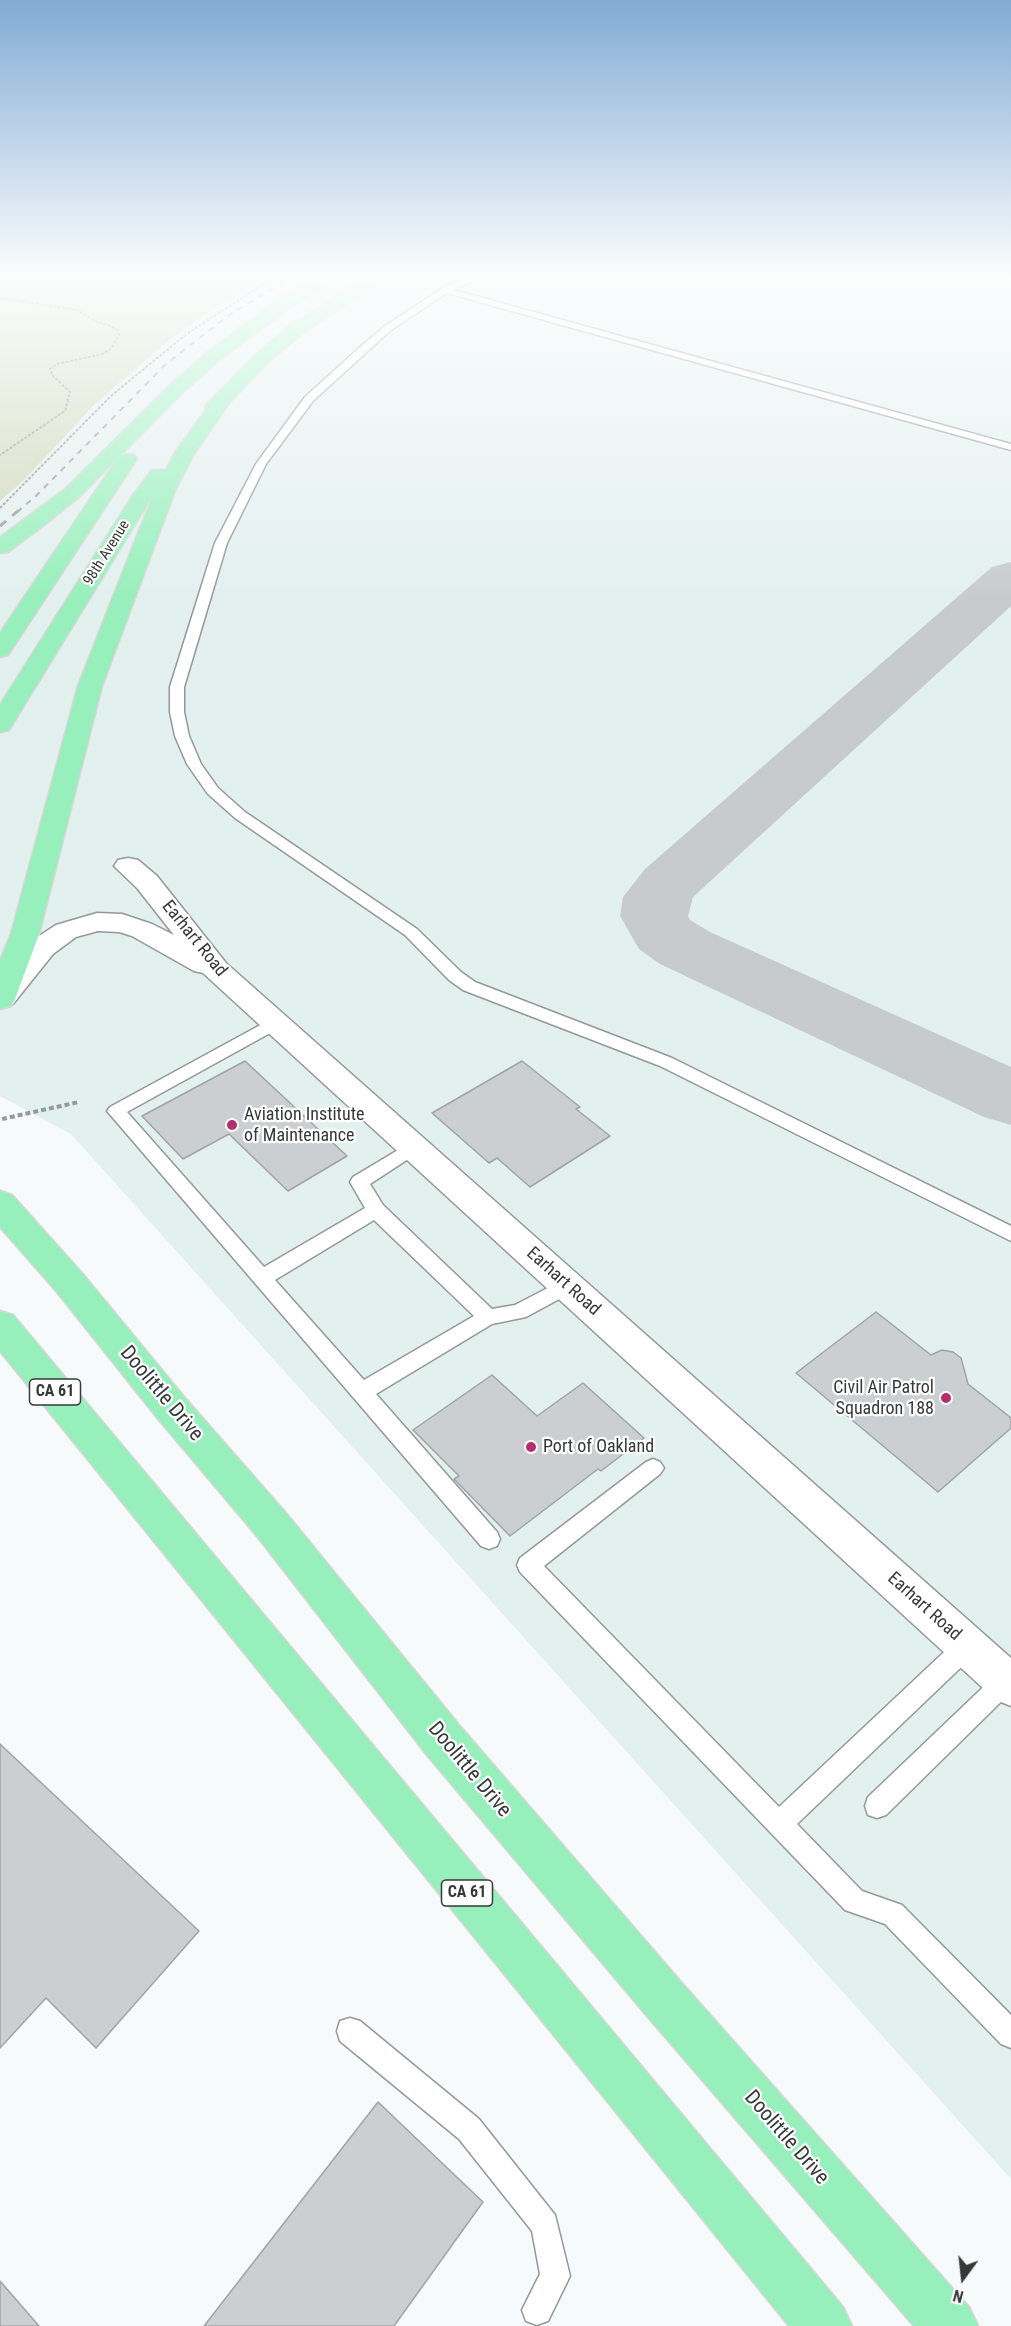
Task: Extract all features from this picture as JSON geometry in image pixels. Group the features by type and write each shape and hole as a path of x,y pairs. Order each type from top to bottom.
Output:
{"main road":[{"path":"0,547 72,493 183,383"},
{"path":"0,999 25,934 94,675 165,491 184,454 228,392 238,383"},
{"name":"98th Avenue","path":"0,650 104,492 179,386"},
{"name":"98th Avenue","path":"0,725 143,495 173,454 228,392"},
{"name":"Doolittle Drive","path":"0,1204 69,1282 172,1409 271,1524 444,1740 664,1999 950,2326"},
{"name":"CA 61","path":"0,1324 824,2326"}],"street":[{"name":"Earhart Road","path":"128,866 147,882 216,970 1008,1684"},
{"path":"0,999 43,947 66,931 97,922 122,922 142,930 216,970"}],"lane":[{"path":"327,383 289,424 261,464 221,543 177,687 177,711 182,736 194,764 213,791 240,815 411,932 455,976 469,986 666,1062 1011,1234"},
{"path":"779,383 1011,447"},
{"path":"275,1023 116,1112 489,1539"},
{"path":"413,1147 359,1182 376,1210 488,1317"},
{"path":"262,1278 376,1210"},
{"path":"362,1392 488,1317 519,1312 567,1286"},
{"path":"653,1468 528,1565 854,1900 892,1914 1011,2034"},
{"path":"779,1824 967,1646"},
{"path":"877,1806 1008,1684"},
{"path":"350,2031 469,2130 545,2225 555,2276 537,2310"}],"path":[{"path":"0,454 66,411 70,392 59,383"},
{"path":"0,508 112,395 127,383"},
{"path":"2,1119 79,1102"}],"shaded area":[{"path":"119,383 1011,383 1011,2179 71,1134 0,1096 0,497 77,420"}],"green space":[{"path":"0,383 120,383 93,406 25,479 0,501"}],"building":[{"name":"Aviation Institute of Maintenance","path":"245,1061 347,1156 288,1191 229,1134 183,1159 142,1116"},
{"path":"522,1061 580,1107 576,1109 610,1136 530,1187 497,1158 489,1163 432,1113"},
{"name":"Civil Air Patrol Squadron 188","path":"876,1312 931,1355 942,1350 953,1352 961,1358 968,1384 1011,1418 1011,1428 938,1492 796,1373"},
{"name":"Port of Oakland","path":"492,1375 537,1416 583,1383 644,1438 601,1471 598,1469 510,1536 454,1479 459,1476 413,1430"},
{"path":"0,1744 199,1931 96,2048 46,1998 0,2048"},
{"path":"378,2102 483,2202 394,2326 204,2326"},
{"path":"0,2281 39,2326 0,2326"}],"taxiway":[{"path":"1011,578 669,883 657,897 654,916 663,934 685,948 1011,1098"}],"railway":[{"path":"17,512 36,496 148,383"},
{"path":"0,526 19,510"}],"place":[{"name":"Aviation Institute of Maintenance","path":"232,1125"},
{"name":"Civil Air Patrol Squadron 188","path":"946,1398"},
{"name":"Port of Oakland","path":"531,1447"}]}
